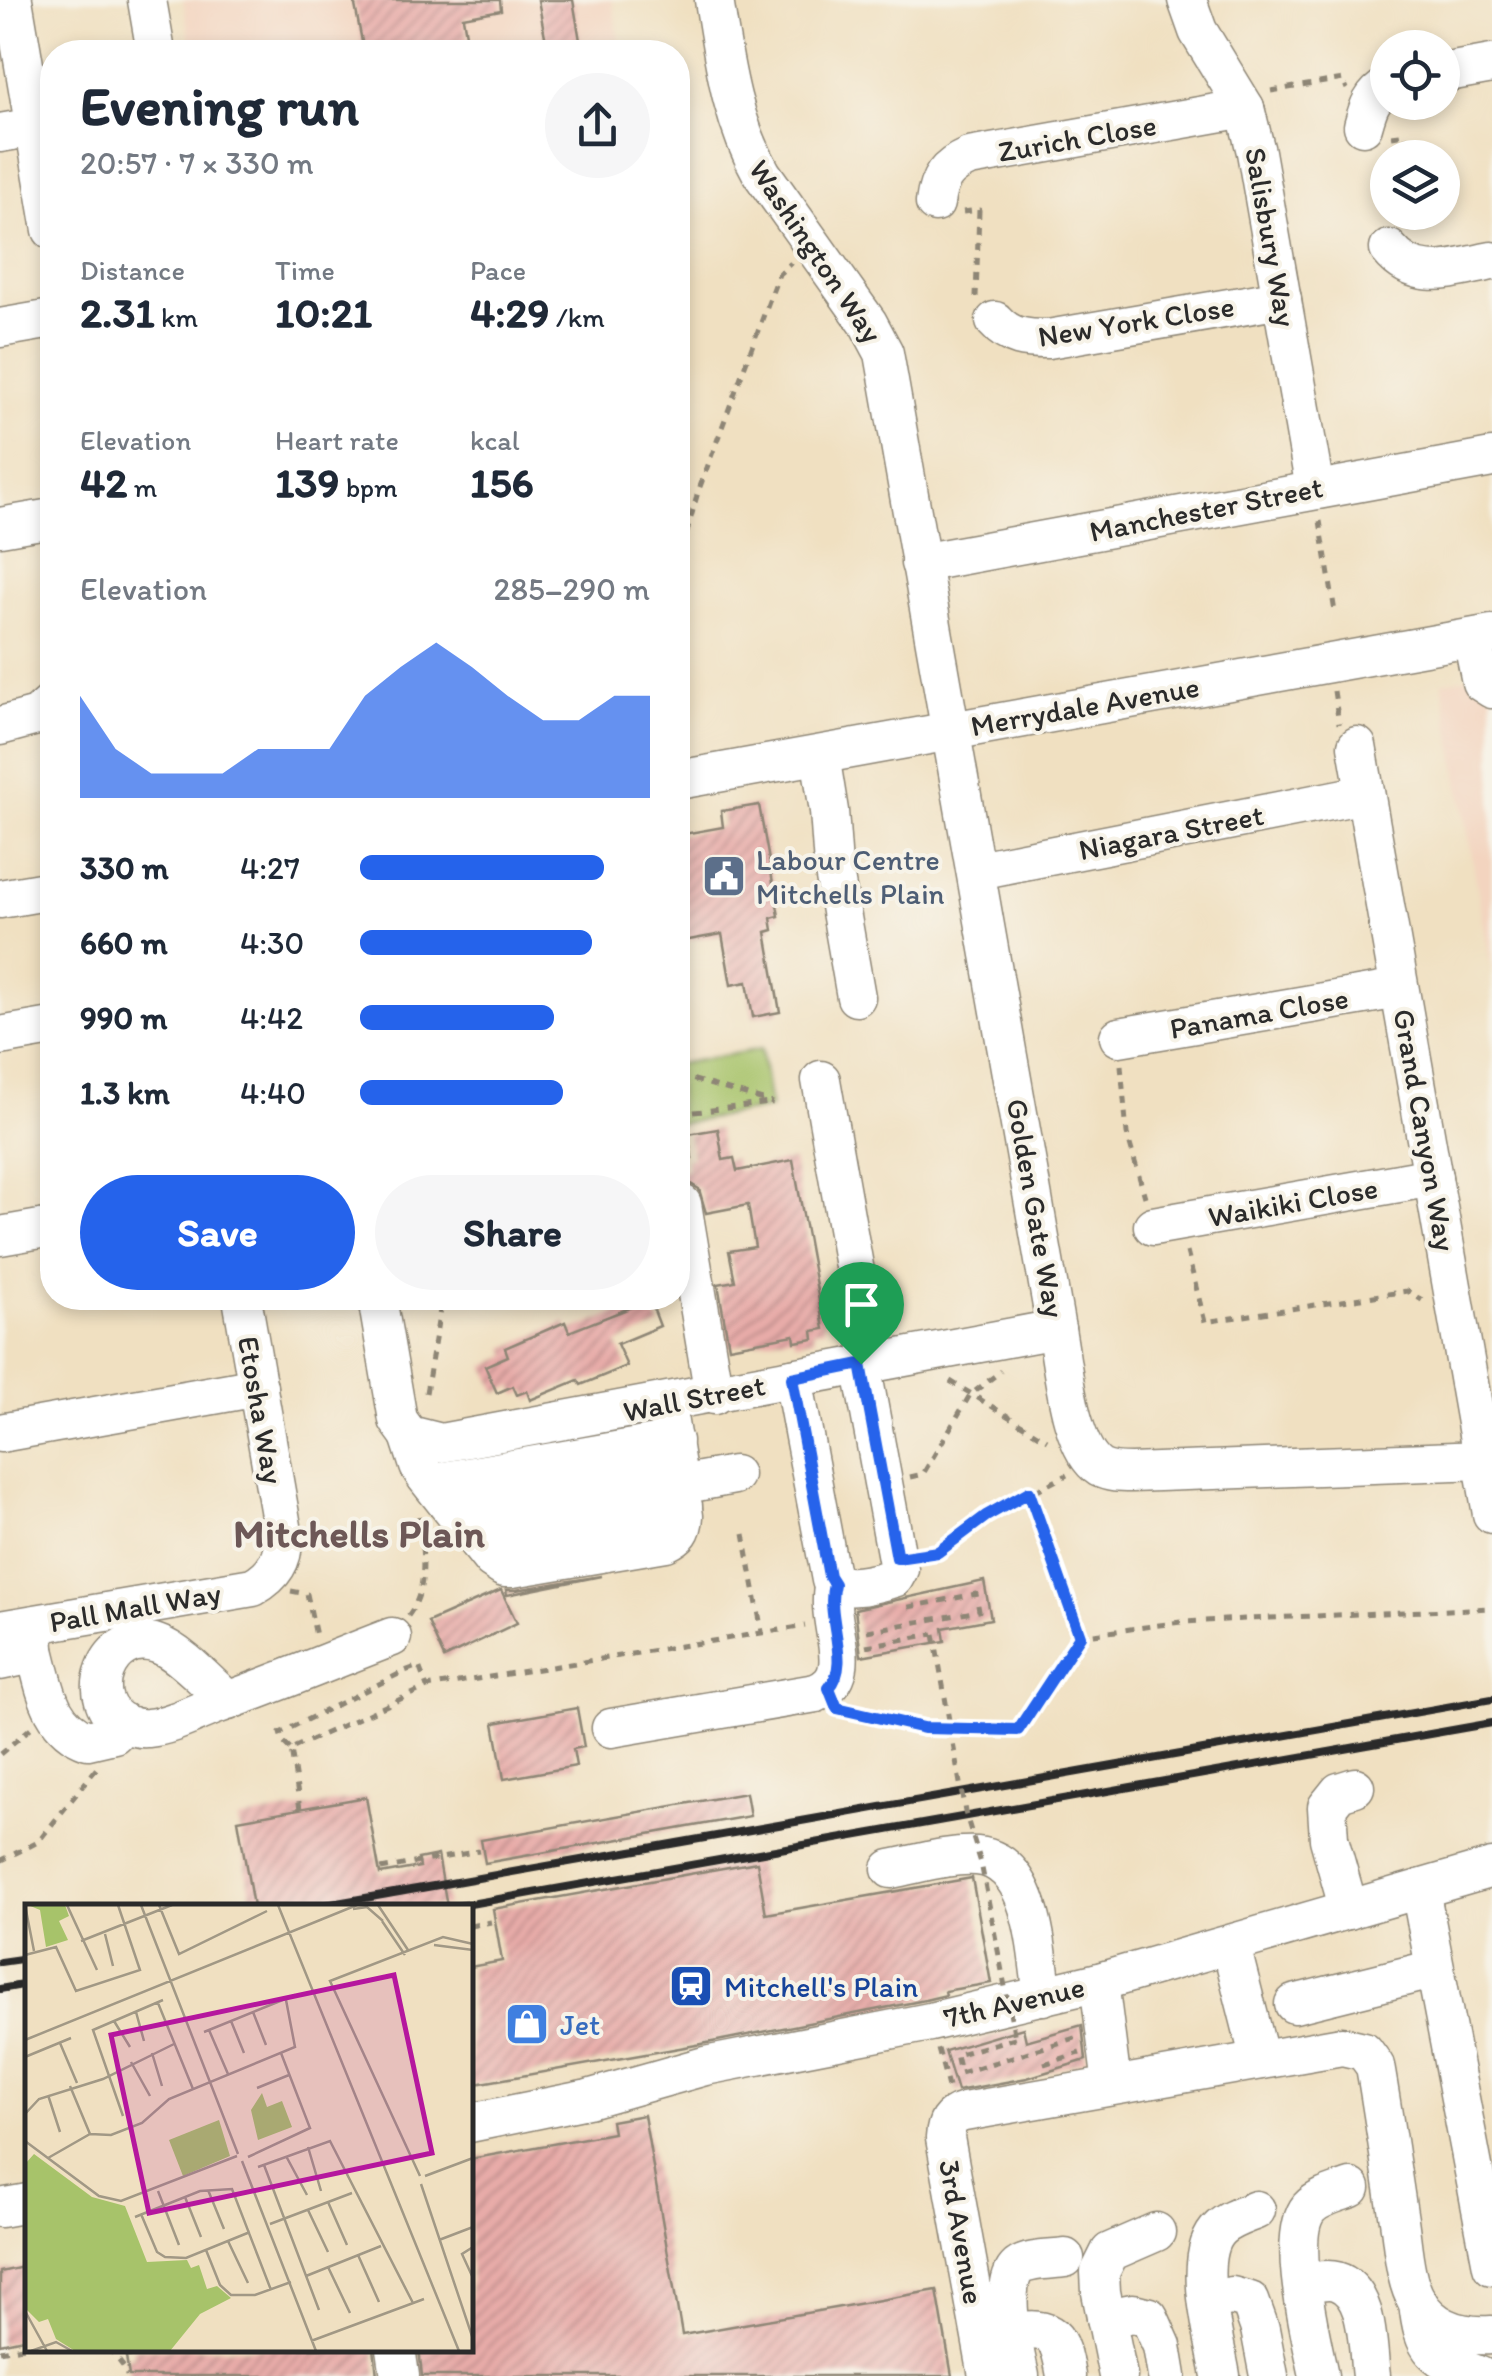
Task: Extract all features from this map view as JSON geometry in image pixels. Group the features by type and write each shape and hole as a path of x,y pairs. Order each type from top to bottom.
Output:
{"street":[{"path":"13,0 29,128 40,177"},
{"path":"148,0 154,40"},
{"name":"Washington Way","path":"714,0 731,98 748,149 868,323 884,353 920,563"},
{"name":"Salisbury Way","path":"1187,0 1198,31 1245,108 1315,489"},
{"path":"1460,70 1492,64"},
{"path":"1362,126 1370,103"},
{"name":"Zurich Close","path":"935,203 944,173 969,157 1245,108"},
{"path":"1389,249 1409,268 1428,272 1492,261"},
{"name":"New York Close","path":"995,321 1016,337 1048,339 1282,299"},
{"path":"0,328 40,321"},
{"name":"Manchester Street","path":"920,563 1492,458"},
{"path":"0,527 40,520"},
{"name":"Golden Gate Way","path":"920,563 978,870 1056,1329 1089,1456"},
{"path":"1482,636 1481,682 1492,690"},
{"name":"Merrydale Avenue","path":"690,778 1482,636"},
{"path":"0,726 40,714"},
{"name":"Grand Canyon Way","path":"1357,746 1492,1514"},
{"path":"820,755 833,866 856,997"},
{"name":"Niagara Street","path":"978,870 1365,794"},
{"path":"0,899 40,892"},
{"name":"Panama Close","path":"1119,1038 1399,989"},
{"path":"0,1036 40,1029"},
{"path":"792,1378 829,1576 834,1584 845,1588 894,1578 899,1570 821,1080"},
{"name":"Waikiki Close","path":"1153,1226 1434,1177"},
{"path":"0,1236 40,1229"},
{"path":"690,1252 714,1395"},
{"name":"Etosha Way","path":"244,1310 284,1542 273,1584"},
{"path":"379,1310 419,1466 454,1517"},
{"name":"Wall Street","path":"410,1422 442,1444 1056,1329"},
{"path":"0,1433 258,1387"},
{"path":"666,1404 679,1481"},
{"path":"1089,1456 1110,1472 1131,1473 1482,1460"},
{"path":"454,1517 734,1475"},
{"path":"454,1517 679,1481"},
{"name":"Pall Mall Way","path":"17,1641 273,1584"},
{"path":"611,1728 829,1688 840,1665 846,1635 829,1602 834,1584"},
{"path":"228,1701 167,1648 140,1642 116,1652 108,1660 101,1681 105,1705 124,1723 145,1729 228,1701 392,1636"},
{"path":"17,1641 62,1726 88,1740 114,1734 124,1723"},
{"path":"1349,1910 1330,1840 1327,1807 1339,1792 1355,1787"},
{"path":"891,1869 976,1856 995,1860 1007,1868 1021,1889 1031,1916 1043,1996"},
{"name":"7th Avenue","path":"472,2123 588,2099 705,2066 1043,1996 1231,1946 1492,1868"},
{"path":"1420,1889 1492,2266"},
{"path":"1231,1946 1260,2060"},
{"path":"1294,2004 1435,1969"},
{"path":"1099,1982 1112,2086"},
{"path":"956,2114 1354,2047 1371,2057 1421,2332 1438,2359 1470,2368"},
{"name":"3rd Avenue","path":"956,2114 947,2123 945,2138 988,2376"},
{"path":"1319,2376 1299,2252 1304,2218 1321,2200 1351,2188"},
{"path":"0,2208 25,2204"},
{"path":"1221,2376 1208,2300 1205,2262 1209,2242 1219,2228 1256,2210"},
{"path":"1118,2376 1100,2272 1104,2260 1119,2246 1156,2232"},
{"path":"1020,2376 1009,2296 1012,2275 1024,2264 1065,2258"},
{"path":"1304,2284 1340,2282 1358,2298 1371,2376"},
{"path":"1208,2300 1232,2296 1250,2301 1270,2376"},
{"path":"1418,2302 1451,2331 1467,2336 1492,2335"},
{"path":"1106,2318 1133,2312 1149,2317 1162,2346 1167,2376"},
{"path":"1012,2332 1040,2328 1053,2336 1059,2344 1066,2376"},
{"path":"396,2351 400,2376"}],"path":[{"path":"1245,108 1263,93 1342,78 1362,126"},
{"path":"935,203 937,215 979,210 976,297 994,296 995,321"},
{"path":"690,521 779,274 813,246"},
{"path":"1315,489 1335,612"},
{"path":"1119,1038 1127,1134 1153,1226 1184,1242 1206,1322 1407,1291 1437,1308 1460,1333"},
{"path":"690,1078 773,1102 690,1112"},
{"path":"410,1422 439,1310"},
{"path":"897,1558 938,1552 986,1516 1075,1472 1089,1456 1060,1448 970,1396 948,1378 940,1350"},
{"path":"883,1484 923,1474 970,1396 1010,1364"},
{"path":"1029,1492 1080,1636"},
{"path":"392,1636 418,1602 454,1517"},
{"path":"744,1534 762,1632"},
{"path":"273,1584 307,1594 322,1664"},
{"path":"846,1635 979,1611 976,1594 899,1609"},
{"path":"829,1688 837,1708 924,1728 1018,1730 1080,1636 1181,1622 1492,1608"},
{"path":"291,1749 427,1687 762,1632 934,1634 965,1812 981,1862 1014,2038 956,2055 960,2073 1076,2038 1080,2054 1043,2064"},
{"path":"300,1809 291,1749 280,1732 419,1666 427,1687"},
{"path":"0,1754 52,1710"},
{"path":"0,1861 38,1842 99,1766"},
{"path":"380,1869 478,1851"},
{"path":"472,1926 491,1922"},
{"path":"930,2022 956,2114"},
{"path":"0,2351 25,2347"},
{"path":"111,2351 127,2376"}],"shaded area":[{"path":"183,0 612,0 619,40 190,40"},
{"path":"1492,673 1492,973 1442,682"}],"green space":[{"path":"761,1049 770,1108 690,1122 690,1062"}],"building":[{"path":"354,0 500,0 501,10 463,17 467,40 362,40"},
{"path":"538,0 573,0 580,40 546,40"},
{"name":"Labour Centre Mitchells Plain","path":"759,805 779,916 771,918 773,930 766,932 780,1012 753,1017 747,982 731,985 722,934 690,940 690,833 723,827 721,811"},
{"path":"718,1129 723,1160 734,1158 737,1171 793,1160 824,1329 813,1331 814,1339 795,1342 794,1335 729,1347 718,1284 735,1281 729,1251 755,1247 748,1205 706,1213 699,1189 690,1184 690,1134"},
{"path":"625,1310 654,1310 660,1326 617,1344 627,1366 581,1385 578,1380 530,1400 527,1391 517,1395 513,1386 497,1393 485,1366 508,1356 505,1348 565,1322 569,1332"},
{"path":"601,1576 507,1595 506,1590 516,1590"},
{"path":"984,1581 991,1619 943,1628 945,1641 861,1656 855,1609"},
{"path":"501,1590 517,1623 444,1658 428,1622"},
{"path":"577,1708 584,1747 573,1749 576,1766 504,1779 494,1723"},
{"path":"746,1793 750,1816 485,1863 481,1840"},
{"path":"366,1797 380,1874 420,1867 418,1859 438,1855 447,1904 253,1904 238,1820"},
{"name":"Mitchell's Plain","path":"757,1862 766,1914 972,1878 991,1983 945,1991 946,1995 925,2000 702,2044 472,2085 472,1967 502,1961 493,1909"},
{"path":"1082,2025 1086,2060 1027,2078 957,2091 945,2051 1023,2028 1026,2041"},
{"path":"644,2115 682,2335 937,2290 952,2376 422,2376 419,2351 472,2351 472,2159 613,2133 611,2121"},
{"path":"25,2267 25,2339 0,2344 0,2272"},
{"path":"133,2351 374,2351 377,2376 129,2376 126,2357 134,2356"}],"railway":[{"path":"331,1904 1492,1699"},
{"path":"470,1904 1492,1723"},
{"path":"0,1962 25,1958"},
{"path":"0,1989 25,1985"}],"place":[{"name":"Labour Centre Mitchells Plain","path":"724,876"},
{"name":"Mitchell's Plain","path":"691,1986"},
{"name":"Jet","path":"527,2024"}],"district":[{"name":"Mitchells Plain","path":"359,1533"}],"route":[{"path":"861,1364 897,1558 938,1552 986,1516 1029,1492 1080,1636 1018,1730 924,1728 837,1708 829,1688 840,1665 829,1602 834,1584 829,1576 792,1378 861,1364"}]}
